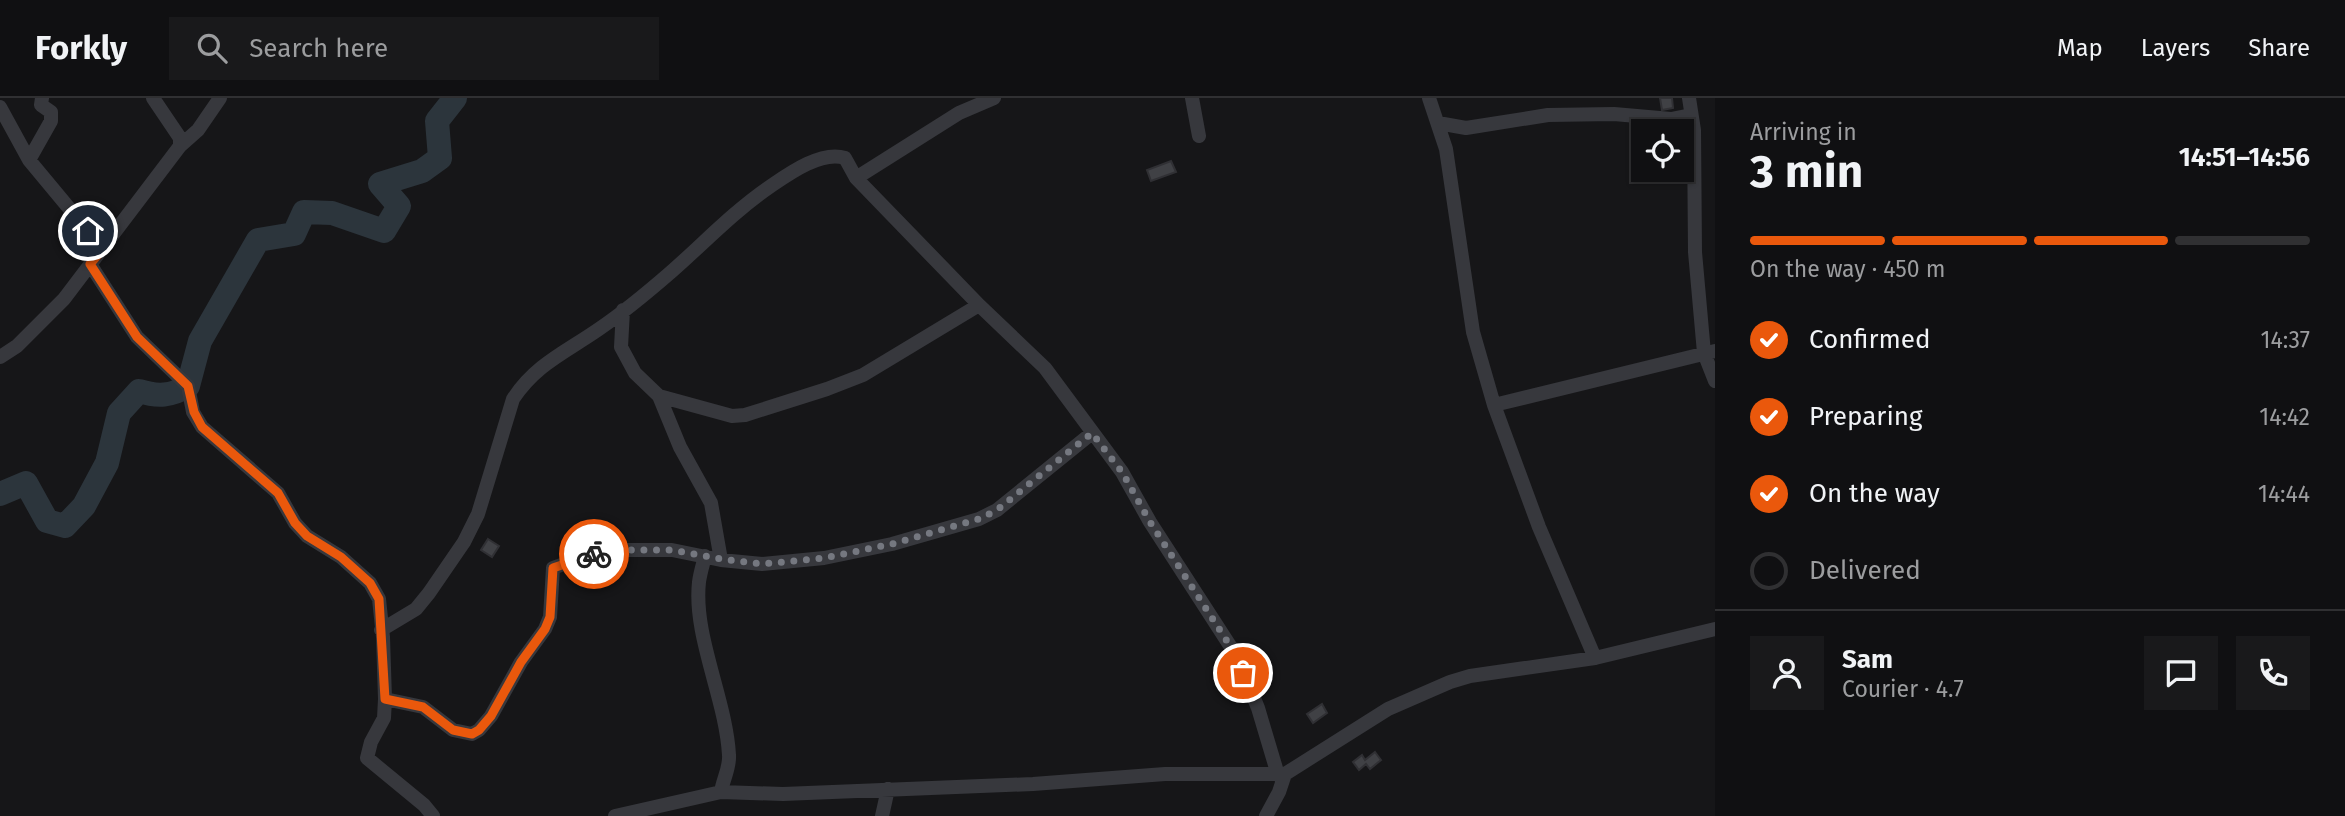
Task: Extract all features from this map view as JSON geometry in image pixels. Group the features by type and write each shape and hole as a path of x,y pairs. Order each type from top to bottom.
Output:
{"street":[{"path":"29,160 51,121 51,112 41,104 42,98"},
{"path":"153,98 180,138 180,146"},
{"path":"0,357 17,346 64,299 180,146 198,130 220,98"},
{"path":"856,178 959,113 994,98"},
{"path":"1192,98 1199,136"},
{"path":"1429,98 1446,149 1473,332 1494,405 1539,527 1595,658"},
{"path":"1689,98 1693,130 1695,253 1715,381"},
{"path":"0,107 4,125 29,160 103,249"},
{"path":"1438,123 1466,128 1548,115 1614,114 1671,119 1691,115"},
{"path":"381,630 416,609 464,542 478,514 513,399 536,370 602,327 767,189 819,159 837,155 845,158 856,178 979,305 1045,368 1122,472 1150,522 1236,655 1282,775 1279,792 1266,816"},
{"path":"90,264 137,337 188,386 194,412 202,427 278,493 295,523 307,536 341,557 370,583 379,599 385,699 384,718 371,743 367,758 424,805 433,816"},
{"path":"659,396 732,416 745,415 863,375 979,305"},
{"path":"623,310 621,347 635,373 659,396 680,447 711,503 721,559"},
{"path":"1494,405 1710,352"},
{"path":"385,699 423,707 453,730 472,734 479,730 491,716 521,662 545,629 550,617 553,568 610,550 672,550 762,564 824,558 892,544 979,519 997,510 1092,433"},
{"path":"705,556 699,583 699,618 721,703 729,755 729,766 721,792"},
{"path":"615,816 721,792 783,794 1033,785 1165,774 1282,775 1388,709 1450,682 1470,676 1595,658 1715,629"},
{"path":"883,816 888,789"}],"building":[{"path":"1660,98 1672,98 1673,108 1662,110"},
{"path":"1171,161 1176,172 1151,181 1147,170"},
{"path":"488,539 499,546 492,557 481,550"},
{"path":"1322,704 1327,713 1313,723 1307,714"},
{"path":"1375,752 1381,760 1370,769 1366,764 1359,770 1353,762 1362,755 1365,760"}],"waterway":[{"path":"0,494 26,483 47,521 65,526 84,506 107,463 119,413 139,391 164,394 188,386 200,341 258,240 294,234 304,212 332,213 384,231 399,206 380,184 422,171 440,158 437,121 455,98"}],"way so far":[{"path":"594,554 610,550 672,550 762,564 824,558 892,544 979,519 997,510 1092,433 1122,472 1150,522 1236,655 1243,673"}],"route":[{"path":"88,231 103,249 90,264 137,337 188,386 194,412 202,427 278,493 295,523 307,536 341,557 370,583 379,599 385,699 423,707 453,730 472,734 479,730 491,716 521,662 545,629 550,617 553,568 594,554"}]}
